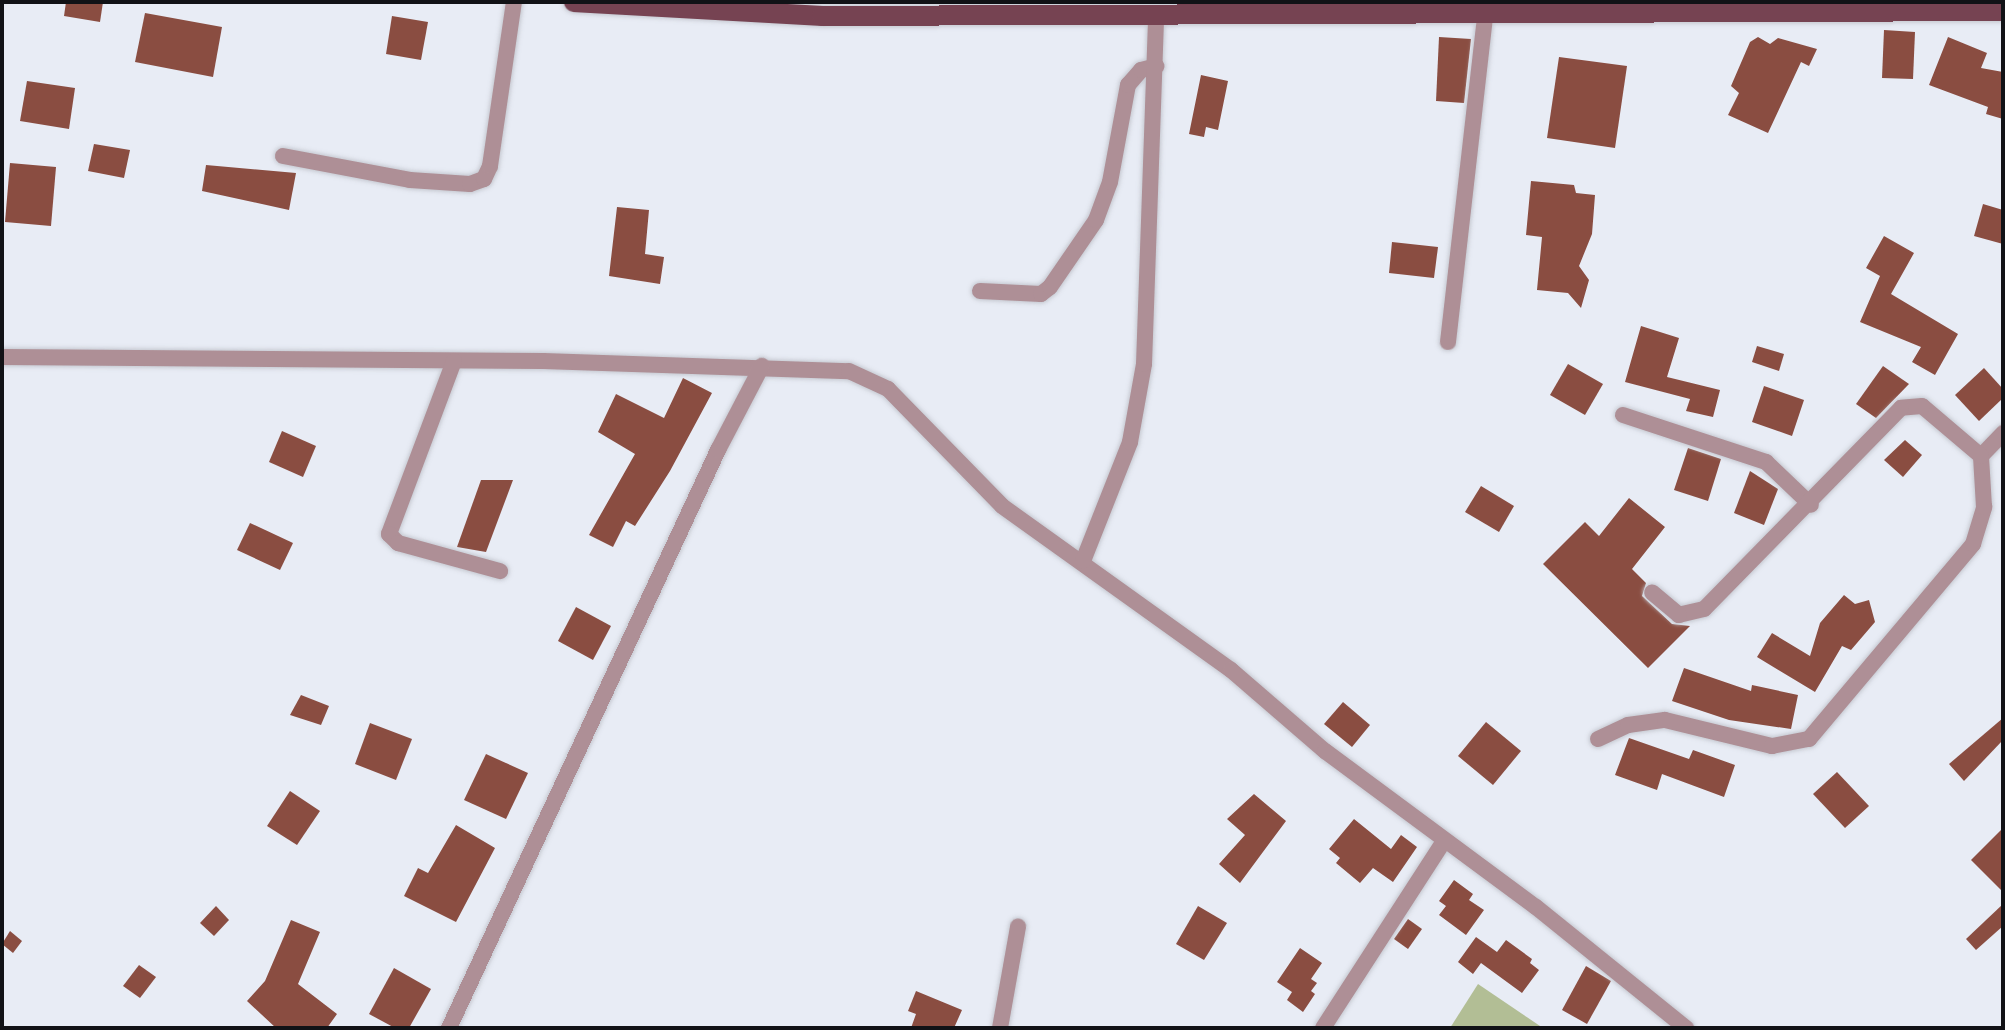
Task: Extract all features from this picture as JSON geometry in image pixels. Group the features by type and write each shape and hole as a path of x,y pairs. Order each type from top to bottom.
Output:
{"main road":[{"path":"574,2 822,16 1156,13 1485,16 2003,11"}],"street":[{"path":"283,156 410,180 470,184 484,179 490,166 514,2"},
{"path":"1083,561 1130,442 1144,364 1157,66 1156,13"},
{"path":"1448,342 1485,16"},
{"path":"980,291 1041,294 1050,287 1096,220 1110,182 1128,85 1141,70 1157,66"},
{"path":"2,357 762,366 849,371 888,389 979,486 1231,670 1325,751 1536,907 1686,1028"},
{"path":"454,361 389,534 398,543 500,571"},
{"path":"449,1028 718,450 762,366"},
{"path":"1652,592 1679,615 1693,615 1811,505 1901,408 1913,403 1981,456"},
{"path":"1623,415 1766,462 1811,505"},
{"path":"1598,739 1628,725 1665,720 1772,746 1809,739 1973,544 1984,507 1981,456 2003,433"},
{"path":"1323,1028 1444,841"},
{"path":"1000,1028 1018,927"}],"green space":[{"path":"1478,984 1543,1028 1450,1028"}],"building":[{"path":"66,2 103,2 100,22 64,16"},
{"path":"145,13 222,27 213,77 135,62"},
{"path":"392,16 428,22 421,60 386,54"},
{"path":"1884,30 1915,32 1913,79 1882,78"},
{"path":"1439,37 1471,39 1464,103 1436,101"},
{"path":"1758,37 1770,44 1778,38 1817,49 1809,66 1801,62 1768,133 1728,115 1739,93 1731,86 1750,42"},
{"path":"1948,37 1987,53 1981,68 2003,72 2003,119 1986,114 1988,107 1929,85"},
{"path":"1559,57 1627,66 1615,148 1547,138"},
{"path":"1201,75 1228,81 1218,130 1206,127 1204,137 1189,134"},
{"path":"27,81 75,88 69,129 20,121"},
{"path":"94,144 130,150 124,178 88,171"},
{"path":"10,163 56,167 51,226 5,222"},
{"path":"206,165 296,173 289,210 202,191"},
{"path":"1531,181 1574,185 1576,193 1595,195 1592,234 1579,266 1589,280 1581,308 1568,293 1537,290 1542,237 1526,235"},
{"path":"1983,204 2003,210 2003,244 1974,236"},
{"path":"617,207 649,210 645,254 664,257 660,284 609,276"},
{"path":"1884,236 1914,253 1891,294 1958,334 1935,375 1912,362 1921,347 1860,322 1880,276 1866,268"},
{"path":"1392,242 1438,247 1434,278 1389,273"},
{"path":"1641,326 1679,338 1667,377 1720,390 1713,417 1686,411 1690,399 1625,382"},
{"path":"1757,346 1784,354 1779,371 1752,362"},
{"path":"1568,364 1603,384 1585,415 1550,395"},
{"path":"1883,366 1909,384 1876,418 1856,404"},
{"path":"1984,368 2003,389 2003,398 1979,421 1955,395"},
{"path":"683,378 712,393 670,471 635,526 626,521 613,547 589,535 635,454 598,432 616,394 664,418"},
{"path":"1764,386 1804,400 1792,436 1752,422"},
{"path":"282,431 316,446 303,477 269,462"},
{"path":"1905,440 1922,455 1903,477 1884,460"},
{"path":"1688,448 1721,459 1708,501 1674,490"},
{"path":"1750,471 1778,489 1764,525 1734,513"},
{"path":"481,480 513,480 486,552 457,547"},
{"path":"1481,486 1514,506 1499,532 1465,512"},
{"path":"1629,498 1665,527 1632,569 1646,583 1642,596 1672,624 1690,626 1648,668 1543,564 1585,522 1599,536"},
{"path":"250,523 293,543 280,570 237,550"},
{"path":"1844,595 1855,604 1869,600 1875,622 1851,650 1842,646 1815,692 1757,657 1772,633 1810,656 1820,623"},
{"path":"576,607 611,626 593,660 558,641"},
{"path":"1684,668 1751,691 1752,685 1798,695 1791,729 1729,720 1672,701"},
{"path":"301,695 329,706 321,725 290,715"},
{"path":"1343,702 1370,725 1352,747 1324,724"},
{"path":"2003,718 2003,740 1964,781 1949,764"},
{"path":"1486,722 1521,751 1493,785 1458,756"},
{"path":"370,723 412,739 396,780 355,764"},
{"path":"1629,738 1689,759 1693,750 1735,765 1724,797 1662,774 1657,790 1615,775"},
{"path":"486,754 528,773 506,819 464,800"},
{"path":"1837,772 1869,806 1845,828 1813,794"},
{"path":"290,791 320,811 297,845 267,826"},
{"path":"1254,794 1286,821 1240,883 1219,864 1245,835 1227,819"},
{"path":"1354,819 1391,849 1401,835 1417,847 1393,882 1373,868 1360,883 1336,863 1340,858 1329,849"},
{"path":"456,825 495,848 456,922 404,896 418,868 428,873"},
{"path":"2003,828 2003,892 1971,860"},
{"path":"1454,880 1473,894 1469,900 1484,910 1466,935 1439,915 1446,906 1439,901"},
{"path":"2003,904 2003,926 1976,950 1966,939"},
{"path":"216,906 229,920 214,936 200,923"},
{"path":"1198,906 1227,923 1204,960 1176,944"},
{"path":"1408,919 1422,929 1408,949 1394,939"},
{"path":"291,920 320,932 298,984 337,1014 327,1028 276,1028 247,1001 265,981"},
{"path":"10,931 22,941 13,953 2,944"},
{"path":"1476,937 1497,952 1506,940 1532,959 1530,963 1539,970 1522,993 1481,963 1473,974 1458,962"},
{"path":"1300,948 1322,963 1311,979 1317,983 1311,991 1315,994 1303,1012 1287,1000 1292,992 1277,982"},
{"path":"139,965 156,977 140,998 123,986"},
{"path":"1586,966 1611,981 1587,1024 1562,1010"},
{"path":"394,968 431,989 409,1028 395,1028 369,1014"},
{"path":"916,991 962,1010 954,1028 911,1028 916,1014 908,1011"}]}
